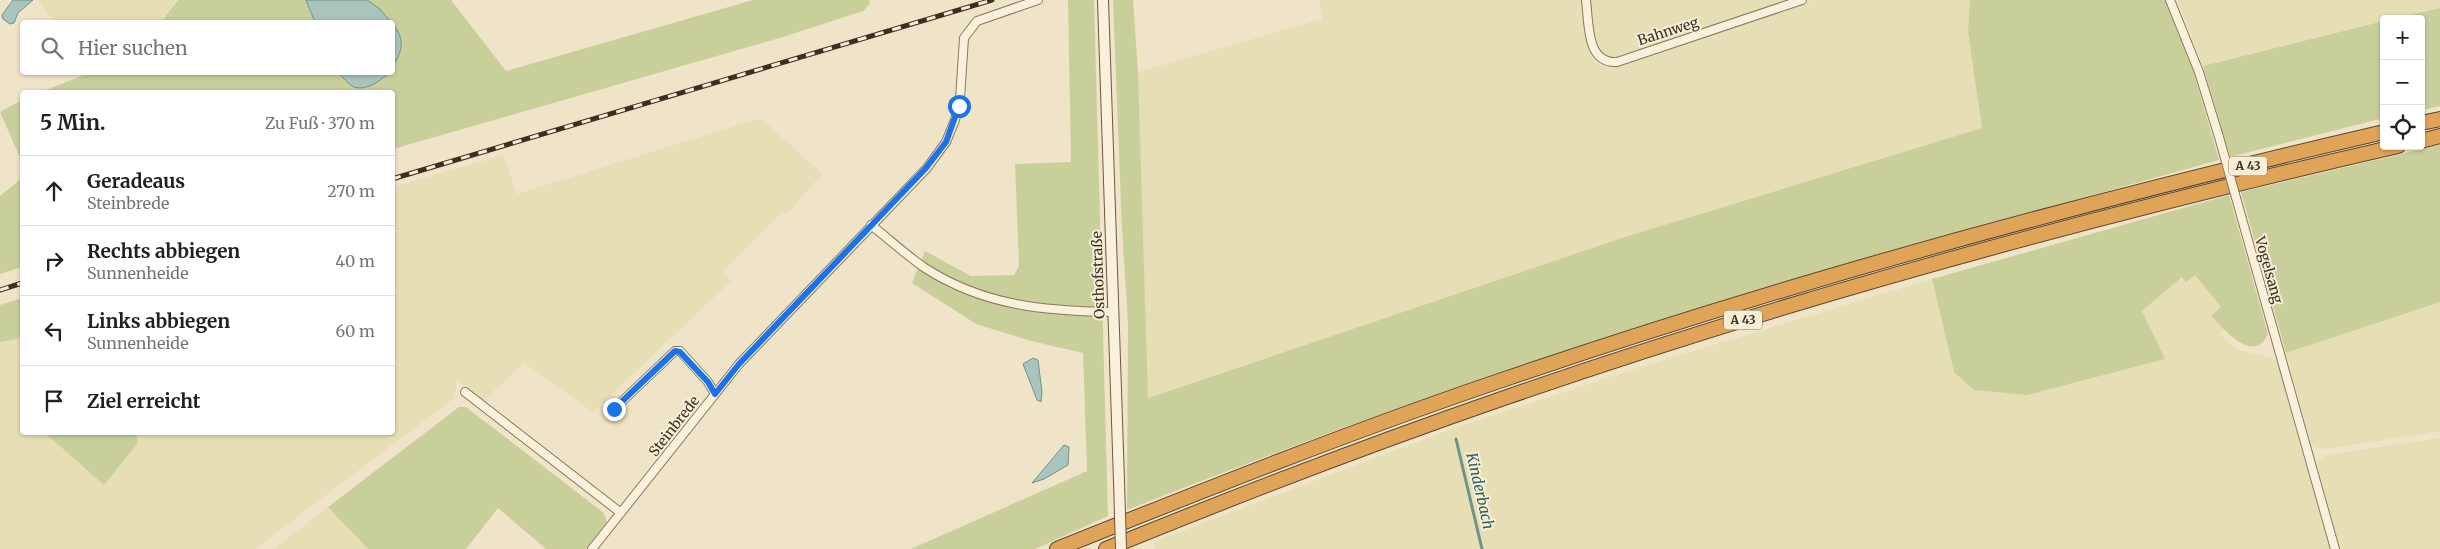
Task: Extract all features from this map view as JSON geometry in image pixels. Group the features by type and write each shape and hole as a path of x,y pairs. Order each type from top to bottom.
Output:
{"highway":[{"path":"2425,122 2440,119"},
{"name":"A 43","path":"1057,549 1363,428 1503,379 1726,307 1927,248 2093,204 2380,133"},
{"path":"2425,140 2440,136"},
{"name":"A 43","path":"1106,549 1370,446 1509,396 1732,324 1941,262 2114,216 2382,150"}],"street":[{"name":"Steinbrede","path":"592,549 739,364 926,168 946,142 959,106 964,38 976,21 1038,0"},
{"name":"Bahnweg","path":"1586,0 1594,50 1600,59 1608,62 1617,62 1802,0"},
{"name":"Vogelsang","path":"2170,0 2199,72 2219,137 2335,549"},
{"name":"Osthofstraße","path":"1103,1 1121,549"},
{"path":"871,225 926,268 981,295 1015,305 1055,311 1113,312"},
{"path":"614,409 675,351 680,352 708,382 715,394"},
{"path":"465,392 621,513"}],"shaded area":[{"path":"38,0 177,0 162,20 53,20"},
{"path":"1319,0 1583,0 1592,56 1597,64 1608,67 1813,0 1970,0 1968,32 1982,128 1625,237 1147,398 1138,72 1322,19"},
{"path":"1588,0 1794,0 1608,60 1596,49"},
{"path":"2177,0 2440,0 2440,8 2411,15 2380,15 2380,22 2203,66"},
{"path":"761,118 822,174 786,215 782,212 722,272 731,281 593,412 524,363 483,401 457,380 454,398 255,549 0,549 0,342 20,338 20,435 47,435 104,484 138,443 136,435 395,435 395,186 503,155 517,194"},
{"path":"2196,275 2222,307 2211,316 2224,330 2219,334 2237,349 2276,361 2330,549 1155,549 1155,541 1454,428 1644,366 1932,279 1954,371 2027,395 2164,359 2142,311 2182,277"},
{"path":"2440,302 2440,431 2332,448 2321,449 2312,446 2286,353"},
{"path":"2440,438 2440,549 2340,549 2318,469 2317,463 2321,458 2327,455"},
{"path":"328,507 368,549 274,549"}],"green space":[{"path":"178,0 451,0 506,71 753,0 869,0 870,4 863,11 783,37 395,148 395,90 46,90 84,75 395,75 395,20 163,20"},
{"path":"1068,0 1094,0 1108,516 1035,549 911,549 1087,471 1083,353 1031,341 976,324 912,283 925,251 971,276 1014,275 1019,266 1015,164 1071,162"},
{"path":"1113,0 1133,0 1138,72 1148,398 1625,237 1982,128 1968,32 1970,0 2165,0 2193,70 2219,160 1848,264 1649,325 1349,426 1127,510 1128,323 1122,229"},
{"path":"2440,8 2440,106 2425,109 2425,15 2411,15"},
{"path":"2380,22 2380,119 2230,157 2203,66"},
{"path":"20,101 20,157 0,112"},
{"path":"2440,145 2440,302 2286,353 2241,192"},
{"path":"20,180 20,268 0,274 0,196"},
{"path":"2229,195 2268,334 2262,343 2248,346 2240,342 2231,336 2211,316 2221,307 2195,275 2186,282 2182,277 2142,311 2165,359 2027,395 1974,390 1954,372 1932,279"},
{"path":"20,299 20,338 0,342 0,305"},
{"path":"459,407 466,407 604,513 607,522 586,549 546,549 498,508 466,549 368,549 328,507"},
{"path":"47,435 136,435 138,443 104,485"}],"water":[{"path":"13,0 33,0 18,13 14,23 10,24 3,19 2,15"},
{"path":"306,0 367,0 380,9 389,20 314,20"},
{"path":"395,26 401,40 399,55 395,62"},
{"path":"340,75 386,75 373,84 363,88 352,86"},
{"path":"1033,358 1038,360 1042,392 1041,402 1037,400 1023,364"},
{"path":"1064,445 1069,447 1068,465 1044,479 1032,483"}],"waterway":[{"name":"Kinderbach","path":"1456,439 1482,549"}],"railway":[{"path":"395,178 992,0"},
{"path":"0,290 20,284"}],"route":[{"path":"614,409 675,351 680,352 708,382 715,394 739,364 926,168 946,142 956,120 959,106"}]}
